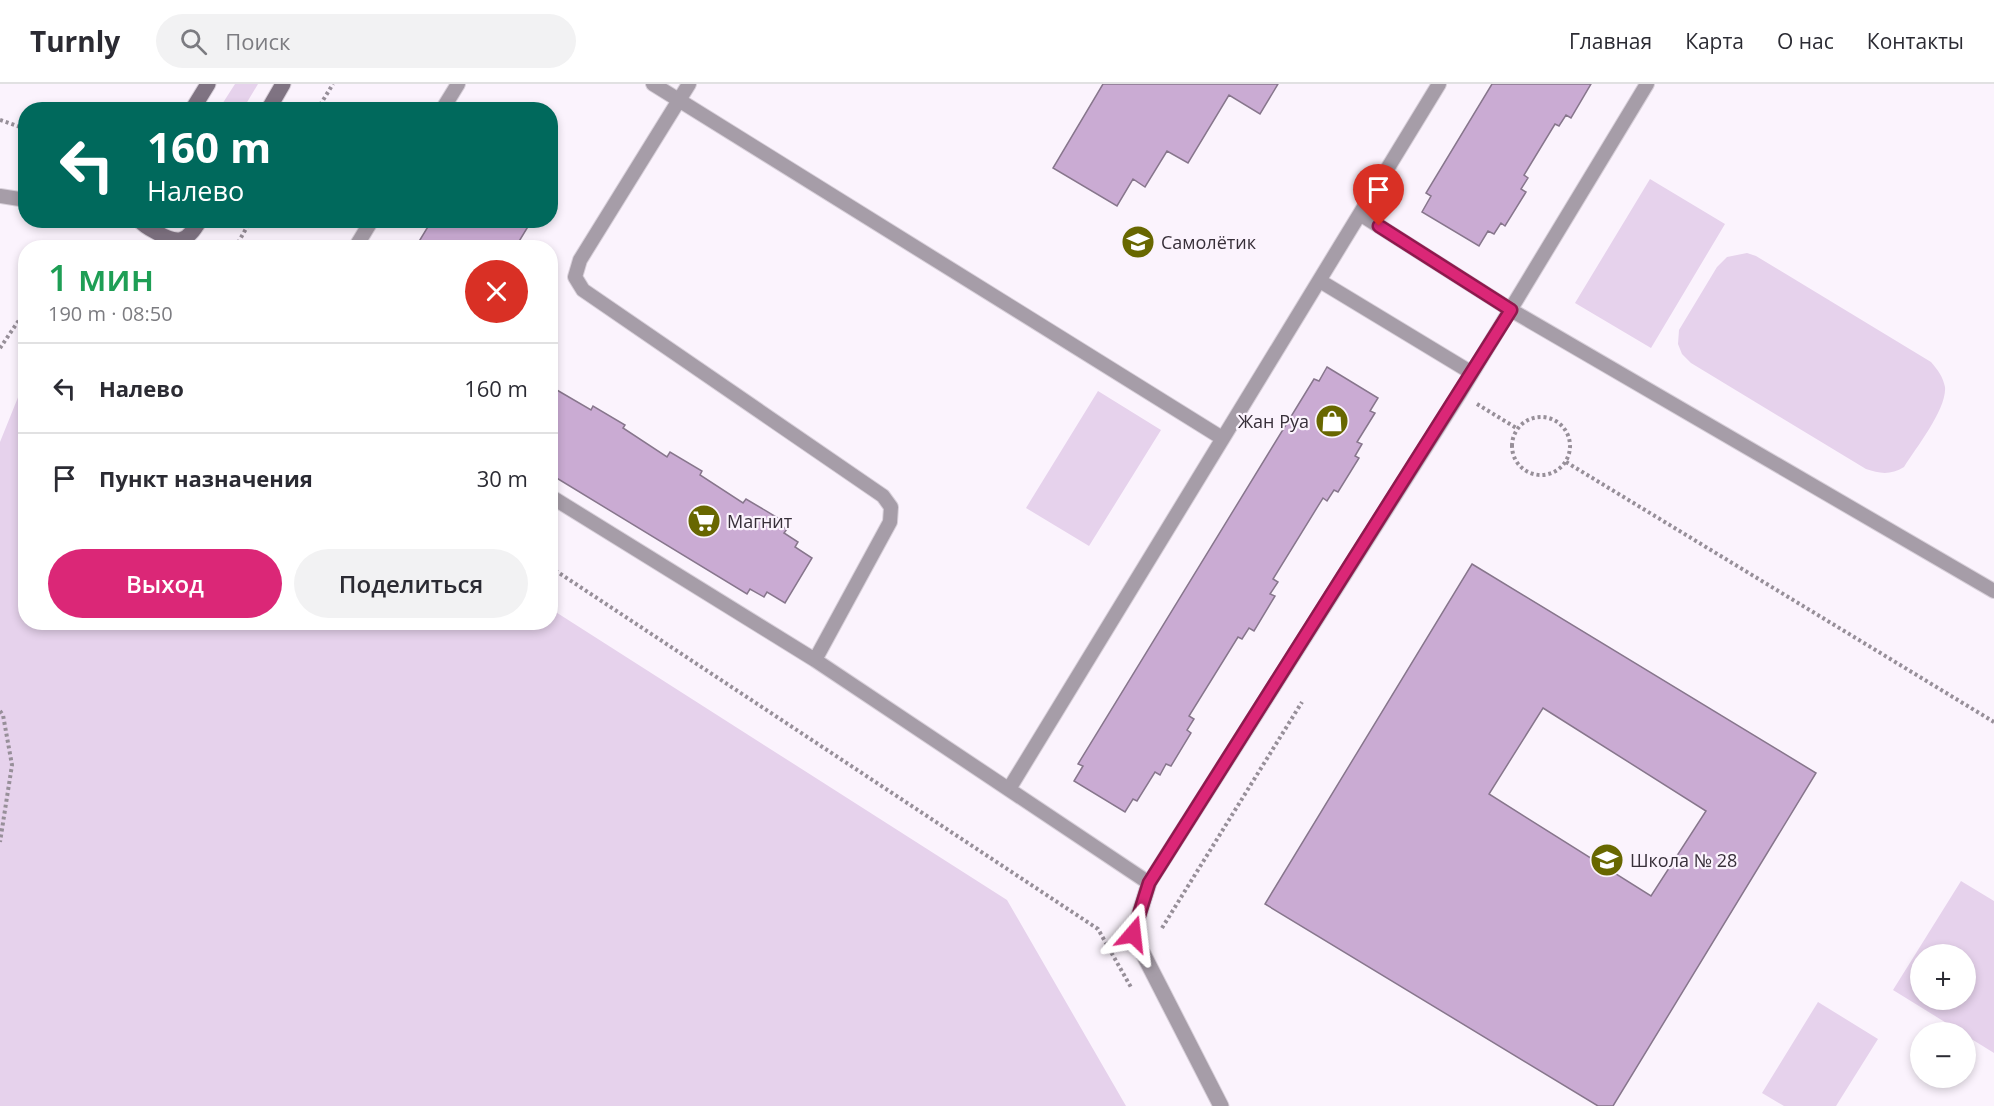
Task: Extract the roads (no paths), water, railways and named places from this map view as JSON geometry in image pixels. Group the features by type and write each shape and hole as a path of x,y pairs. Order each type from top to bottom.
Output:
{"street":[{"path":"197,102 208,84"},
{"path":"273,102 283,84"},
{"path":"152,228 170,240"},
{"path":"182,240 196,228"},
{"path":"1149,883 1133,934 1221,1106"}],"lane":[{"path":"447,102 458,84"},
{"path":"653,84 1222,438"},
{"path":"689,84 580,260 575,277 583,290 883,496 891,507 890,522 815,660"},
{"path":"1009,789 1439,84"},
{"path":"558,501 815,660 1149,883 1460,393 1647,84"},
{"path":"0,196 18,199"},
{"path":"1360,214 1511,310 1994,591"},
{"path":"1320,280 1472,373"}],"place":[{"name":"Самолётик","path":"1138,242"},
{"name":"Жан Руа","path":"1332,421"},
{"name":"Магнит","path":"704,521"},
{"name":"Школа № 28","path":"1607,860"}]}
